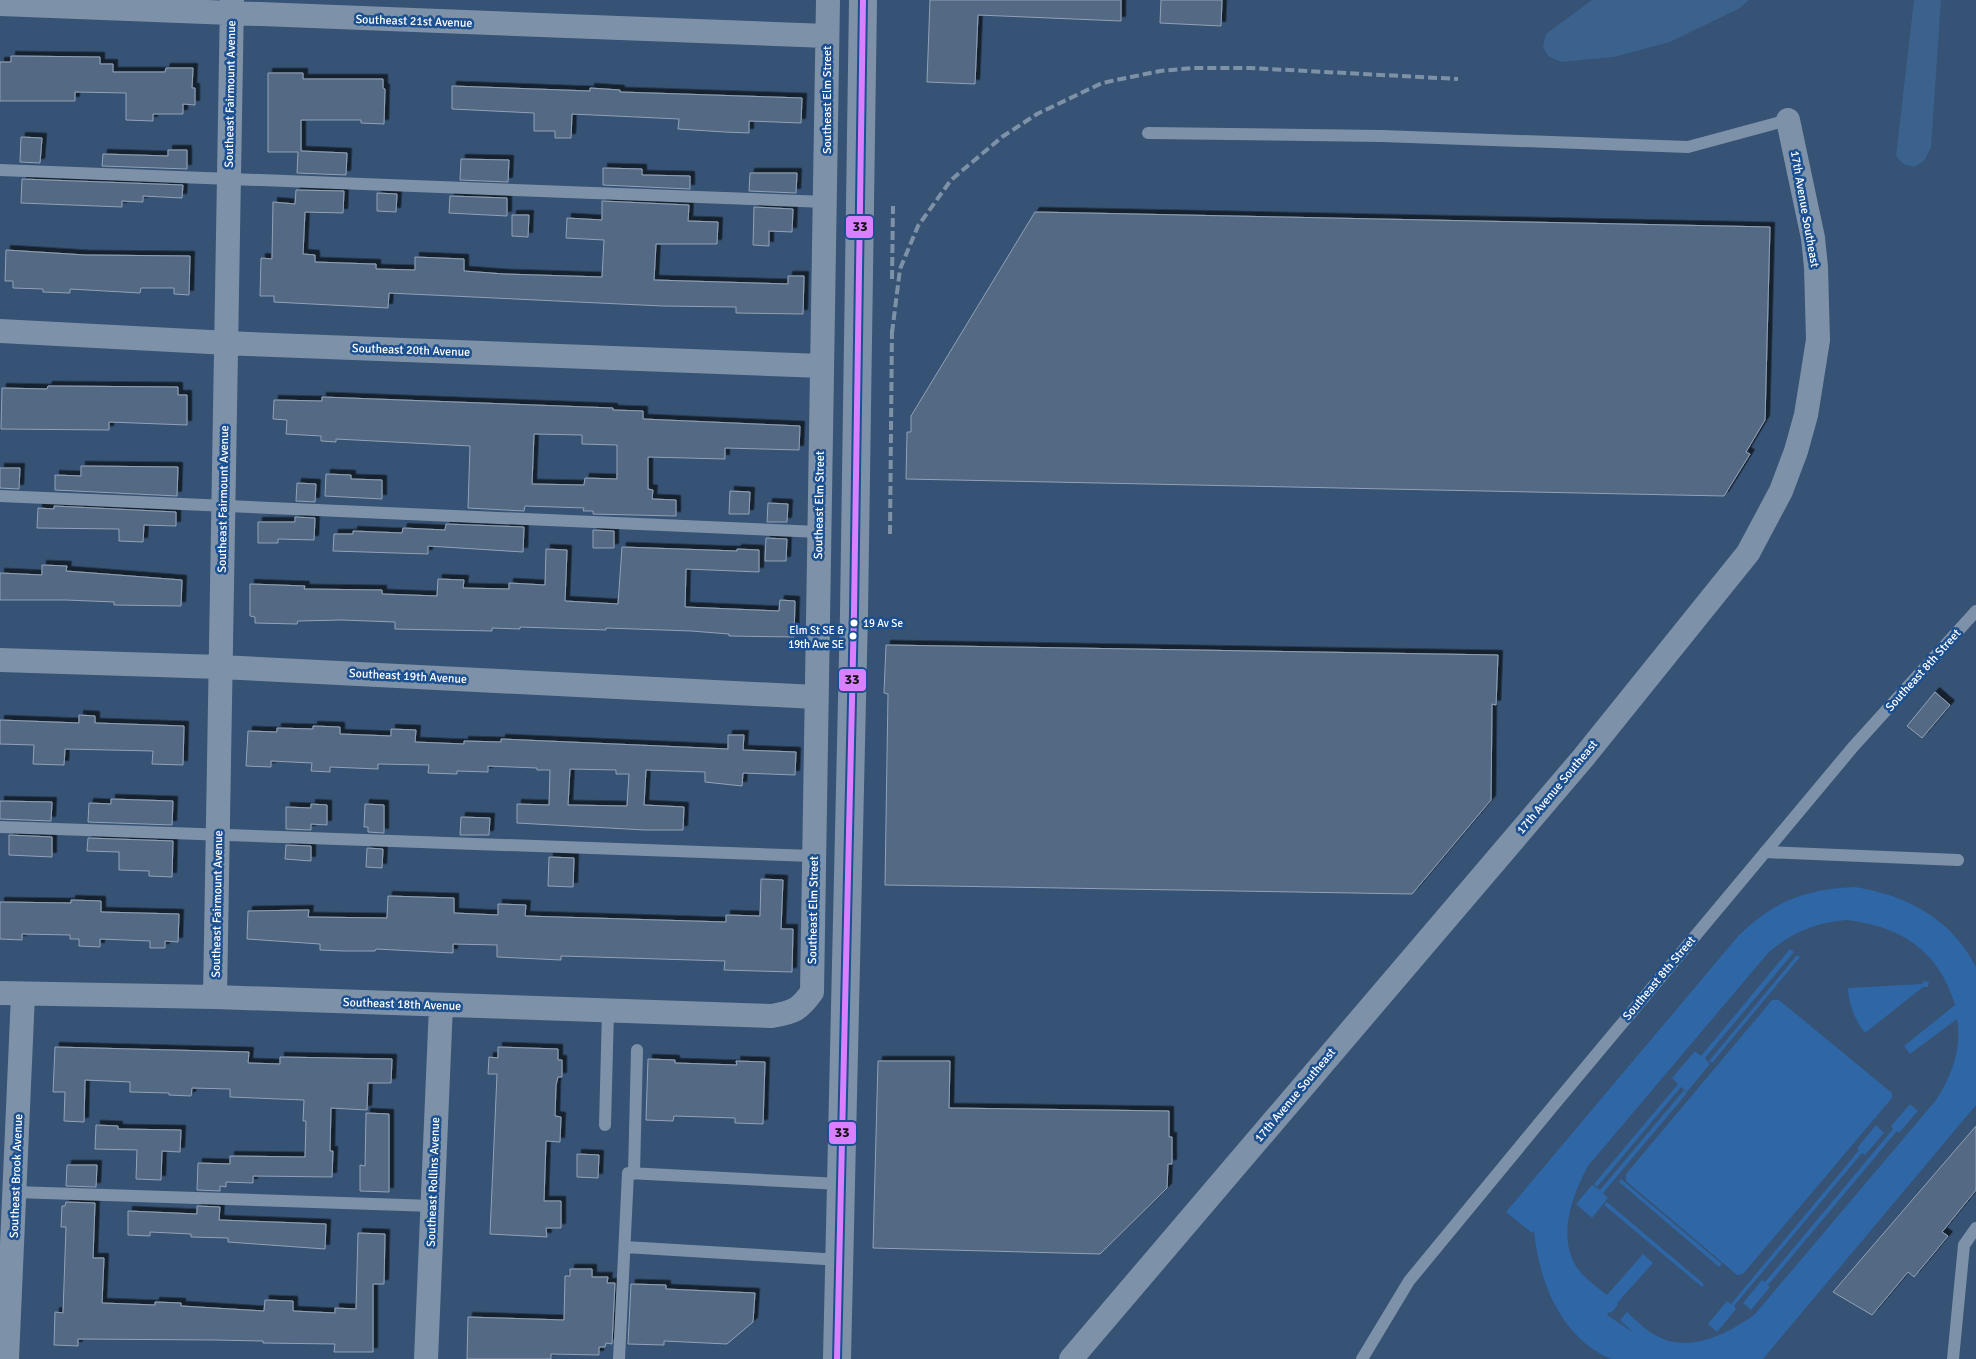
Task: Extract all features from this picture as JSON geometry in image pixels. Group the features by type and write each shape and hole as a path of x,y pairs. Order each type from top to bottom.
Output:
{"street":[{"name":"Southeast Elm Street","path":"802,1007 812,992 815,697 826,202 828,0"},
{"path":"837,1359 841,1260 840,1184 854,632 863,0"},
{"name":"Southeast 21st Avenue","path":"0,4 232,7 827,36"},
{"name":"Southeast Fairmount Avenue","path":"215,997 232,7"},
{"name":"17th Avenue Southeast","path":"1071,1359 1576,765 1748,553 1781,491 1796,451 1808,406 1818,340 1817,276 1813,238 1788,120"},
{"name":"Southeast 20th Avenue","path":"0,331 821,366"},
{"name":"Southeast 19th Avenue","path":"0,660 220,667 815,697"},
{"name":"Southeast 18th Avenue","path":"11,993 215,997 772,1016 790,1013 802,1007"},
{"name":"Southeast Brook Avenue","path":"7,1359 7,1235 15,1192 8,1152 11,993"},
{"name":"Southeast Rollins Avenue","path":"426,1359 440,1005"}],"lane":[{"path":"1148,133 1402,137 1688,147 1788,120"},
{"path":"0,170 826,202"},
{"path":"0,496 819,532"},
{"name":"Southeast 8th Street","path":"1362,1359 1409,1281 1853,747 1976,611"},
{"path":"0,827 814,856"},
{"path":"1765,852 1958,860"},
{"path":"605,1125 608,1011"},
{"path":"634,1173 637,1050"},
{"path":"620,1359 628,1173 840,1184"},
{"path":"15,1192 433,1206"},
{"path":"1953,1359 1964,1245 1976,1228"},
{"path":"625,1247 841,1260"}],"shaded area":[{"path":"1592,0 1749,0 1740,8 1670,42 1614,57 1561,62 1548,56 1543,47 1546,34"},
{"path":"1914,0 1941,0 1931,147 1924,161 1914,167 1903,164 1896,156"},
{"path":"1855,887 1892,896 1909,903 1940,922 1966,950 1976,967 1976,1105 1763,1359 1611,1359 1593,1349 1578,1337 1566,1322 1547,1288 1541,1269 1534,1231 1532,1233 1506,1212 1739,935 1765,913 1778,905 1806,894 1837,888","holes":["1846,920 1884,928 1915,944 1928,956 1948,986 1955,1005 1904,1046 1910,1054 1957,1019 1957,1051 1942,1091 1755,1314 1722,1334 1698,1342 1685,1343 1673,1342 1656,1336 1627,1312 1620,1320 1634,1333 1607,1315 1609,1312 1611,1313 1618,1305 1617,1303 1653,1263 1643,1254 1607,1295 1583,1274 1576,1266 1570,1254 1567,1228 1569,1215 1577,1189 1588,1166 1768,953 1786,939 1814,926"]},
{"path":"1790,949 1794,952 1705,1058 1710,1064 1687,1092 1681,1087 1597,1187 1594,1184 1678,1084 1672,1078 1695,1051 1701,1056"},
{"path":"1797,955 1800,957 1712,1063 1709,1061"},
{"path":"1924,981 1929,982 1928,987 1923,987 1865,1033 1853,1011 1848,988 1922,984"},
{"path":"1772,1000 1779,1000 1892,1093 1892,1098 1743,1274 1737,1275 1626,1181 1626,1174"},
{"path":"1684,1090 1687,1093 1603,1193 1608,1198 1592,1218 1576,1204 1592,1185 1600,1190"},
{"path":"1910,1104 1918,1111 1899,1133 1897,1131 1768,1285 1770,1287 1751,1310 1743,1303 1762,1280 1765,1282 1893,1129 1891,1126"},
{"path":"1876,1125 1884,1133 1865,1155 1862,1153 1734,1306 1736,1309 1717,1332 1708,1324 1727,1301 1731,1304 1859,1150 1857,1148"},
{"path":"1621,1179 1722,1264 1719,1267 1619,1182"},
{"path":"1607,1202 1704,1284 1702,1287 1604,1205"}],"building":[{"path":"930,0 1121,0 1121,21 978,15 975,84 927,82"},
{"path":"1161,0 1222,0 1221,26 1160,23"},
{"path":"11,56 100,57 100,64 113,64 113,72 165,72 166,68 193,68 192,88 195,88 195,105 183,104 183,114 153,114 153,121 126,120 126,93 75,92 75,101 0,101 0,62 11,62"},
{"path":"268,73 303,73 303,79 383,79 383,88 385,89 384,124 361,123 361,120 301,120 301,151 347,153 346,175 297,173 298,152 268,152"},
{"path":"452,86 590,91 590,88 620,90 620,92 802,98 801,123 749,121 749,133 678,129 679,119 572,114 571,138 555,138 555,131 534,131 534,113 452,109"},
{"path":"21,137 42,138 40,163 20,162"},
{"path":"168,150 187,150 187,169 102,166 103,154 168,156"},
{"path":"461,159 509,160 508,182 460,180"},
{"path":"603,168 642,169 642,175 690,176 690,189 603,185"},
{"path":"750,173 797,173 796,193 749,191"},
{"path":"22,179 183,185 182,198 143,196 143,202 122,201 122,207 21,203"},
{"path":"296,190 344,191 343,213 305,212 303,254 315,255 315,262 376,264 376,269 415,270 415,257 464,259 464,271 504,274 602,277 604,240 566,238 567,218 602,220 602,201 689,205 688,221 718,222 717,244 656,244 654,280 788,284 788,276 804,276 803,314 736,313 736,307 662,306 389,293 388,308 274,302 274,296 260,296 261,258 272,259 273,202 295,204"},
{"path":"377,193 397,194 396,212 377,211"},
{"path":"450,196 507,198 507,216 449,213"},
{"path":"754,207 793,209 792,232 769,231 769,246 753,245"},
{"path":"1035,212 1770,227 1765,420 1746,452 1750,454 1724,496 906,479 907,432 911,432 911,416"},
{"path":"512,215 529,215 528,237 512,236"},
{"path":"6,250 85,255 190,256 189,295 174,294 174,288 141,288 140,293 70,289 70,293 43,292 43,289 13,288 13,281 5,281"},
{"path":"48,386 178,387 178,395 187,395 187,425 109,422 109,430 1,429 2,388 47,389"},
{"path":"322,397 613,408 613,410 643,411 643,419 800,426 799,450 725,448 725,459 648,457 648,489 653,490 652,499 676,500 676,516 593,514 593,511 583,511 584,508 525,506 524,511 468,508 470,446 336,439 336,442 321,441 321,436 286,434 287,420 273,419 274,400 322,401","holes":["534,434 582,435 582,444 617,445 617,479 585,478 584,485 532,484"]},
{"path":"81,466 178,467 177,496 55,490 55,475 81,476"},
{"path":"0,468 20,468 19,489 0,488"},
{"path":"326,474 351,475 351,479 382,480 382,499 325,496"},
{"path":"297,483 316,484 315,502 296,501"},
{"path":"730,491 750,492 749,514 729,514"},
{"path":"768,503 788,504 787,522 767,522"},
{"path":"54,506 176,512 176,526 144,525 143,542 119,541 119,529 37,528 38,508 54,509"},
{"path":"295,517 315,518 314,540 278,539 278,543 258,543 258,522 295,522"},
{"path":"446,524 524,527 523,552 428,546 428,554 333,551 334,534 353,534 353,531 402,533 403,528 445,530"},
{"path":"593,530 614,531 614,548 593,548"},
{"path":"766,538 787,539 786,561 765,561"},
{"path":"622,547 759,550 759,572 686,569 685,607 779,611 780,600 795,601 794,637 729,636 729,634 691,631 606,628 606,630 520,627 520,629 492,628 492,631 395,629 395,622 342,620 298,621 297,624 255,623 255,617 250,616 250,584 305,586 304,589 382,590 382,594 437,596 438,579 464,580 463,588 509,589 509,583 545,585 546,549 567,550 565,601 618,604"},
{"path":"42,565 67,566 66,571 182,580 181,606 114,605 114,602 66,600 0,600 0,573 42,575"},
{"path":"886,645 1498,655 1496,705 1492,704 1491,800 1412,894 885,885 888,694 884,693"},
{"path":"1935,692 1950,705 1922,738 1907,726"},
{"path":"79,715 95,716 95,723 184,726 183,765 152,764 153,751 65,749 64,765 33,764 34,745 0,744 0,720 79,723"},
{"path":"313,726 340,727 340,734 391,736 391,729 416,730 415,742 464,744 464,741 501,742 501,739 728,749 728,735 744,735 743,750 796,752 795,775 743,773 742,786 705,782 705,772 646,770 644,805 684,807 683,830 645,830 517,823 517,804 549,805 550,770 488,766 488,772 457,771 457,774 428,773 429,765 378,764 378,769 330,767 330,772 311,771 312,763 271,761 271,767 246,766 248,731 277,732 277,728 313,729","holes":["570,769 616,770 616,774 629,774 627,806 568,805"]},
{"path":"111,799 173,801 172,825 88,822 89,803 111,804"},
{"path":"0,801 52,802 51,821 0,819"},
{"path":"311,804 327,805 327,825 311,824 311,830 286,829 286,807 311,808"},
{"path":"365,804 384,805 384,833 368,832 368,827 364,827"},
{"path":"461,817 490,818 489,835 460,835"},
{"path":"9,835 52,837 52,857 9,855"},
{"path":"88,838 173,841 172,877 149,876 149,871 119,870 119,852 87,851"},
{"path":"286,845 311,846 311,861 285,859"},
{"path":"367,848 383,849 382,868 366,867"},
{"path":"549,857 574,858 573,887 548,886"},
{"path":"761,879 783,880 781,929 793,929 792,972 724,970 725,961 561,956 561,960 497,957 497,945 453,944 453,953 376,949 375,951 343,951 320,950 320,944 247,939 248,911 309,910 308,917 387,918 388,896 454,898 454,913 498,915 498,904 526,905 525,916 726,922 726,915 760,916"},
{"path":"71,900 101,901 101,912 179,914 178,942 165,941 165,948 150,948 150,941 100,939 100,947 79,946 79,939 70,939 70,935 22,934 22,940 0,939 0,902 71,903"},
{"path":"55,1047 249,1052 248,1063 280,1064 280,1057 392,1059 391,1083 368,1083 367,1110 331,1108 330,1151 333,1151 332,1177 253,1176 253,1183 226,1182 226,1187 220,1186 220,1191 197,1190 198,1163 230,1164 230,1156 305,1157 306,1121 303,1121 304,1100 230,1097 230,1089 192,1088 191,1096 169,1095 169,1093 130,1092 130,1082 85,1080 84,1122 64,1121 65,1092 53,1092"},
{"path":"498,1047 558,1049 558,1060 562,1060 562,1077 558,1077 556,1085 555,1116 561,1117 560,1142 546,1141 544,1201 561,1201 561,1228 546,1228 547,1237 490,1234 497,1074 488,1074 489,1057 498,1058"},
{"path":"648,1059 675,1060 675,1063 737,1065 736,1061 765,1062 763,1124 735,1123 735,1118 674,1116 673,1121 646,1120"},
{"path":"878,1061 950,1061 949,1108 1169,1111 1169,1137 1172,1137 1172,1164 1168,1164 1167,1188 1100,1254 873,1248"},
{"path":"366,1113 389,1114 389,1192 360,1191 360,1165 365,1166"},
{"path":"96,1125 118,1126 118,1129 181,1130 180,1152 162,1151 161,1180 136,1179 137,1150 95,1149"},
{"path":"1976,1126 1976,1190 1942,1232 1948,1236 1914,1277 1908,1272 1872,1315 1833,1292"},
{"path":"577,1154 599,1155 598,1178 577,1177"},
{"path":"67,1165 97,1165 96,1187 66,1186"},
{"path":"66,1202 95,1203 93,1258 104,1258 102,1303 155,1305 155,1302 181,1303 181,1306 264,1311 265,1300 293,1301 293,1311 335,1313 335,1308 356,1309 358,1233 385,1234 384,1284 373,1284 373,1352 334,1352 335,1344 263,1343 263,1341 78,1339 78,1346 54,1345 55,1312 63,1313 66,1227 61,1227 62,1206 65,1206"},
{"path":"197,1206 220,1207 219,1220 326,1224 325,1249 228,1242 228,1238 191,1237 191,1234 150,1232 150,1236 128,1235 128,1211 197,1214"},
{"path":"570,1269 592,1269 592,1277 608,1277 607,1283 615,1283 612,1344 606,1343 605,1347 599,1347 599,1355 551,1354 551,1359 467,1359 468,1317 564,1320 565,1276 570,1276"},
{"path":"631,1284 666,1285 666,1289 755,1293 753,1322 727,1344 664,1341 664,1345 628,1344"}],"railway":[{"path":"892,333 900,269 918,226 951,180 1002,137 1037,114 1102,83 1160,71 1194,68 1250,68 1458,79"},
{"path":"892,279 893,206"},
{"path":"890,534 892,327"}],"transit line":[{"name":"33","path":"837,1359 854,612 863,0"}],"place":[{"name":"19 Av Se","path":"854,623"},
{"name":"Elm St SE & 19th Ave SE","path":"853,636"}]}
